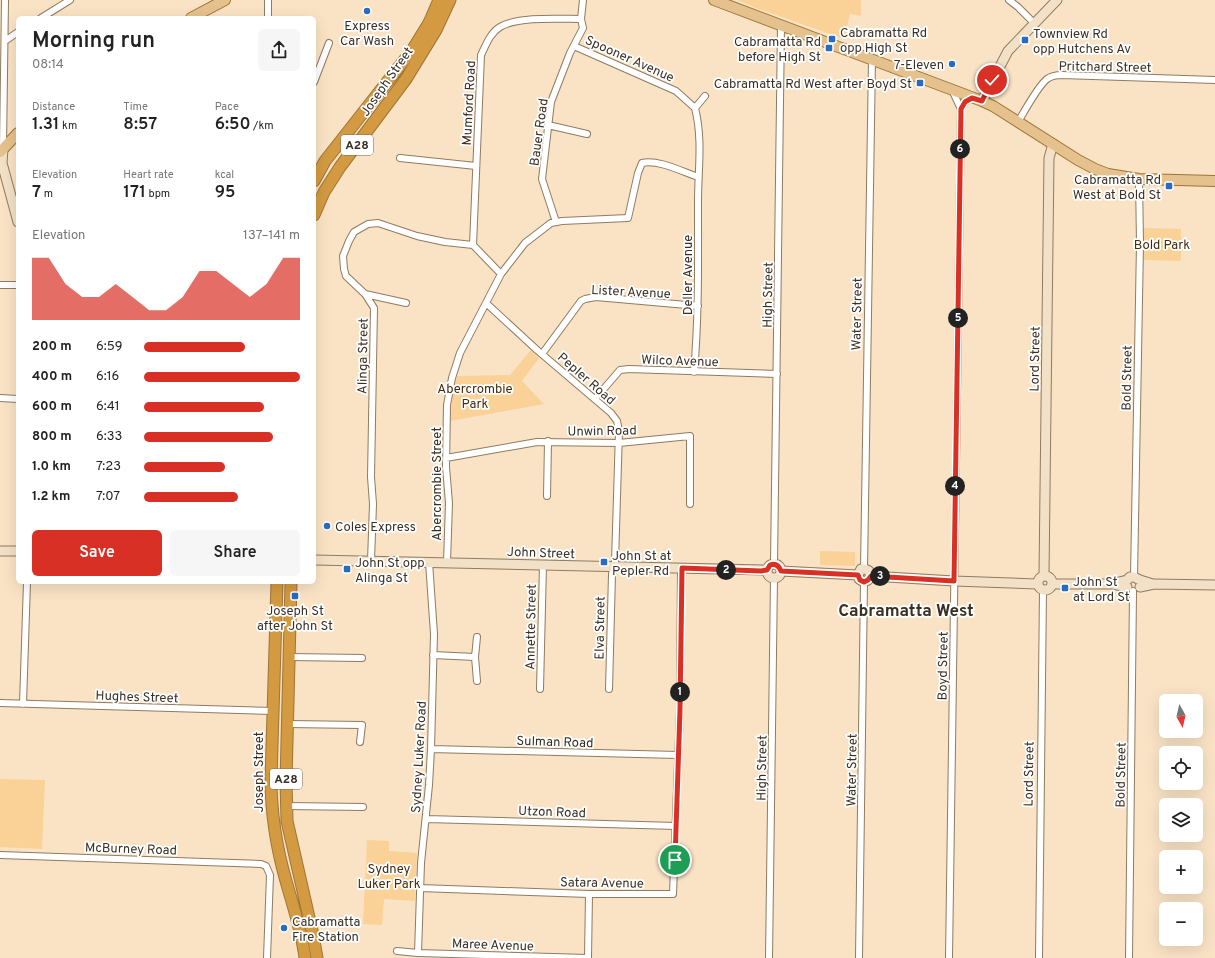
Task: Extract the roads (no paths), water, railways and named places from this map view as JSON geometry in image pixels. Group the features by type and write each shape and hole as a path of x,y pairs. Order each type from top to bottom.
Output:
{"highway":[{"name":"Joseph Street","path":"316,177 325,161 413,49 429,23 439,0"},
{"name":"Joseph Street","path":"316,210 324,192 340,167 406,79 436,30 450,0"},
{"name":"Joseph Street","path":"278,584 273,711 271,797 272,820 278,853 305,958"},
{"name":"A28","path":"291,584 286,806 290,835 317,958"}],"main road":[{"path":"195,16 225,0"},
{"path":"714,0 993,106 1095,169 1119,177 1215,181"},
{"path":"2,150 16,135"}],"street":[{"path":"5,0 2,163 16,215"},
{"path":"44,16 61,2 70,0"},
{"path":"268,0 268,16"},
{"name":"Bauer Road","path":"556,222 542,179 548,125 551,102 583,28 581,20 583,0"},
{"path":"1009,0 1034,23"},
{"path":"961,109 965,102 977,99 1008,51 1057,0"},
{"name":"Mumford Road","path":"473,245 481,55 489,37 500,27 511,23 546,18 581,20"},
{"name":"High Street","path":"770,567 777,374 781,25"},
{"path":"4,41 16,33"},
{"path":"316,76 329,43"},
{"name":"Spooner Avenue","path":"574,46 676,91 695,108"},
{"name":"Water Street","path":"859,958 872,59"},
{"name":"Pritchard Street","path":"1018,122 1043,83 1048,78 1053,76 1062,75 1215,80"},
{"name":"Boyd Street","path":"949,958 961,109 952,90"},
{"path":"698,177 701,149 699,123 695,108 706,96"},
{"path":"548,125 587,134"},
{"name":"Lord Street","path":"1044,575 1049,158 1053,144"},
{"path":"400,158 476,166"},
{"name":"Abercrombie Street","path":"447,562 449,493 446,458 447,405 452,378 460,353 501,274 525,243 551,223 562,221 628,218 638,173 642,163 649,161 660,163 698,177"},
{"name":"Deller Avenue","path":"694,372 698,336 698,177"},
{"name":"Bold Street","path":"1129,958 1139,179"},
{"name":"Alinga Street","path":"371,561 373,504 371,477 374,308 365,294 346,276 344,269 344,256 348,241 354,232 368,224 378,223 417,236 445,242 473,245"},
{"path":"473,245 501,274"},
{"path":"0,285 16,285"},
{"path":"365,294 406,303"},
{"name":"Lister Avenue","path":"542,354 581,301 585,298 596,297 698,306"},
{"name":"Pepler Road","path":"486,303 542,354 611,413 617,421 619,443 614,567"},
{"name":"Wilco Avenue","path":"595,399 620,370 629,369 777,374"},
{"path":"0,398 16,398"},
{"name":"Unwin Road","path":"446,458 548,441 619,443 690,436 690,504"},
{"path":"547,496 548,441"},
{"path":"0,551 16,551"},
{"name":"John Street","path":"316,560 614,567 770,567"},
{"name":"Sydney Luker Road","path":"418,953 421,863 426,819 430,749 433,655 433,608 429,562"},
{"name":"Annette Street","path":"540,689 543,565"},
{"name":"Elva Street","path":"609,689 612,574 614,567"},
{"path":"781,571 779,576 774,578 769,576 770,567 779,567 781,571 864,575 1050,588 1052,584 1215,585"},
{"name":"Satara Avenue","path":"420,888 589,894 674,894 682,568"},
{"path":"1040,587 1038,579 1044,575 1049,577 1052,584"},
{"name":"High Street","path":"769,958 774,578"},
{"path":"23,704 27,584"},
{"name":"Lord Street","path":"1038,958 1040,587"},
{"path":"476,681 477,637"},
{"path":"433,655 476,657"},
{"path":"289,657 362,658"},
{"name":"Hughes Street","path":"0,703 273,711"},
{"path":"287,724 362,725 360,742"},
{"name":"Sulman Road","path":"430,749 678,755"},
{"path":"286,806 363,808"},
{"name":"Utzon Road","path":"426,819 676,826"},
{"name":"McBurney Road","path":"0,855 261,864 266,866 270,875 267,958"},
{"path":"588,958 589,894"},
{"name":"Maree Avenue","path":"397,951 418,953 588,958"}],"place":[{"name":"Express Car Wash","path":"367,11"},
{"name":"Cabramatta Rd opp High St","path":"832,39"},
{"name":"Townview Rd opp Hutchens Av","path":"1025,40"},
{"name":"Cabramatta Rd before High St","path":"829,48"},
{"name":"7-Eleven","path":"952,64"},
{"name":"Cabramatta Rd West after Boyd St","path":"920,83"},
{"name":"Cabramatta Rd West at Bold St","path":"1169,186"},
{"name":"Coles Express","path":"327,526"},
{"name":"John St at Pepler Rd","path":"604,562"},
{"name":"John St opp Alinga St","path":"347,569"},
{"name":"John St at Lord St","path":"1065,588"},
{"name":"Joseph St after John St","path":"295,596"},
{"name":"Cabramatta Fire Station","path":"284,928"}],"district":[{"name":"Cabramatta West","path":"906,610"}],"park label":[{"name":"Bold Park","path":"1162,244"},
{"name":"Abercrombie Park","path":"475,396"},
{"name":"Sydney Luker Park","path":"389,876"}]}
